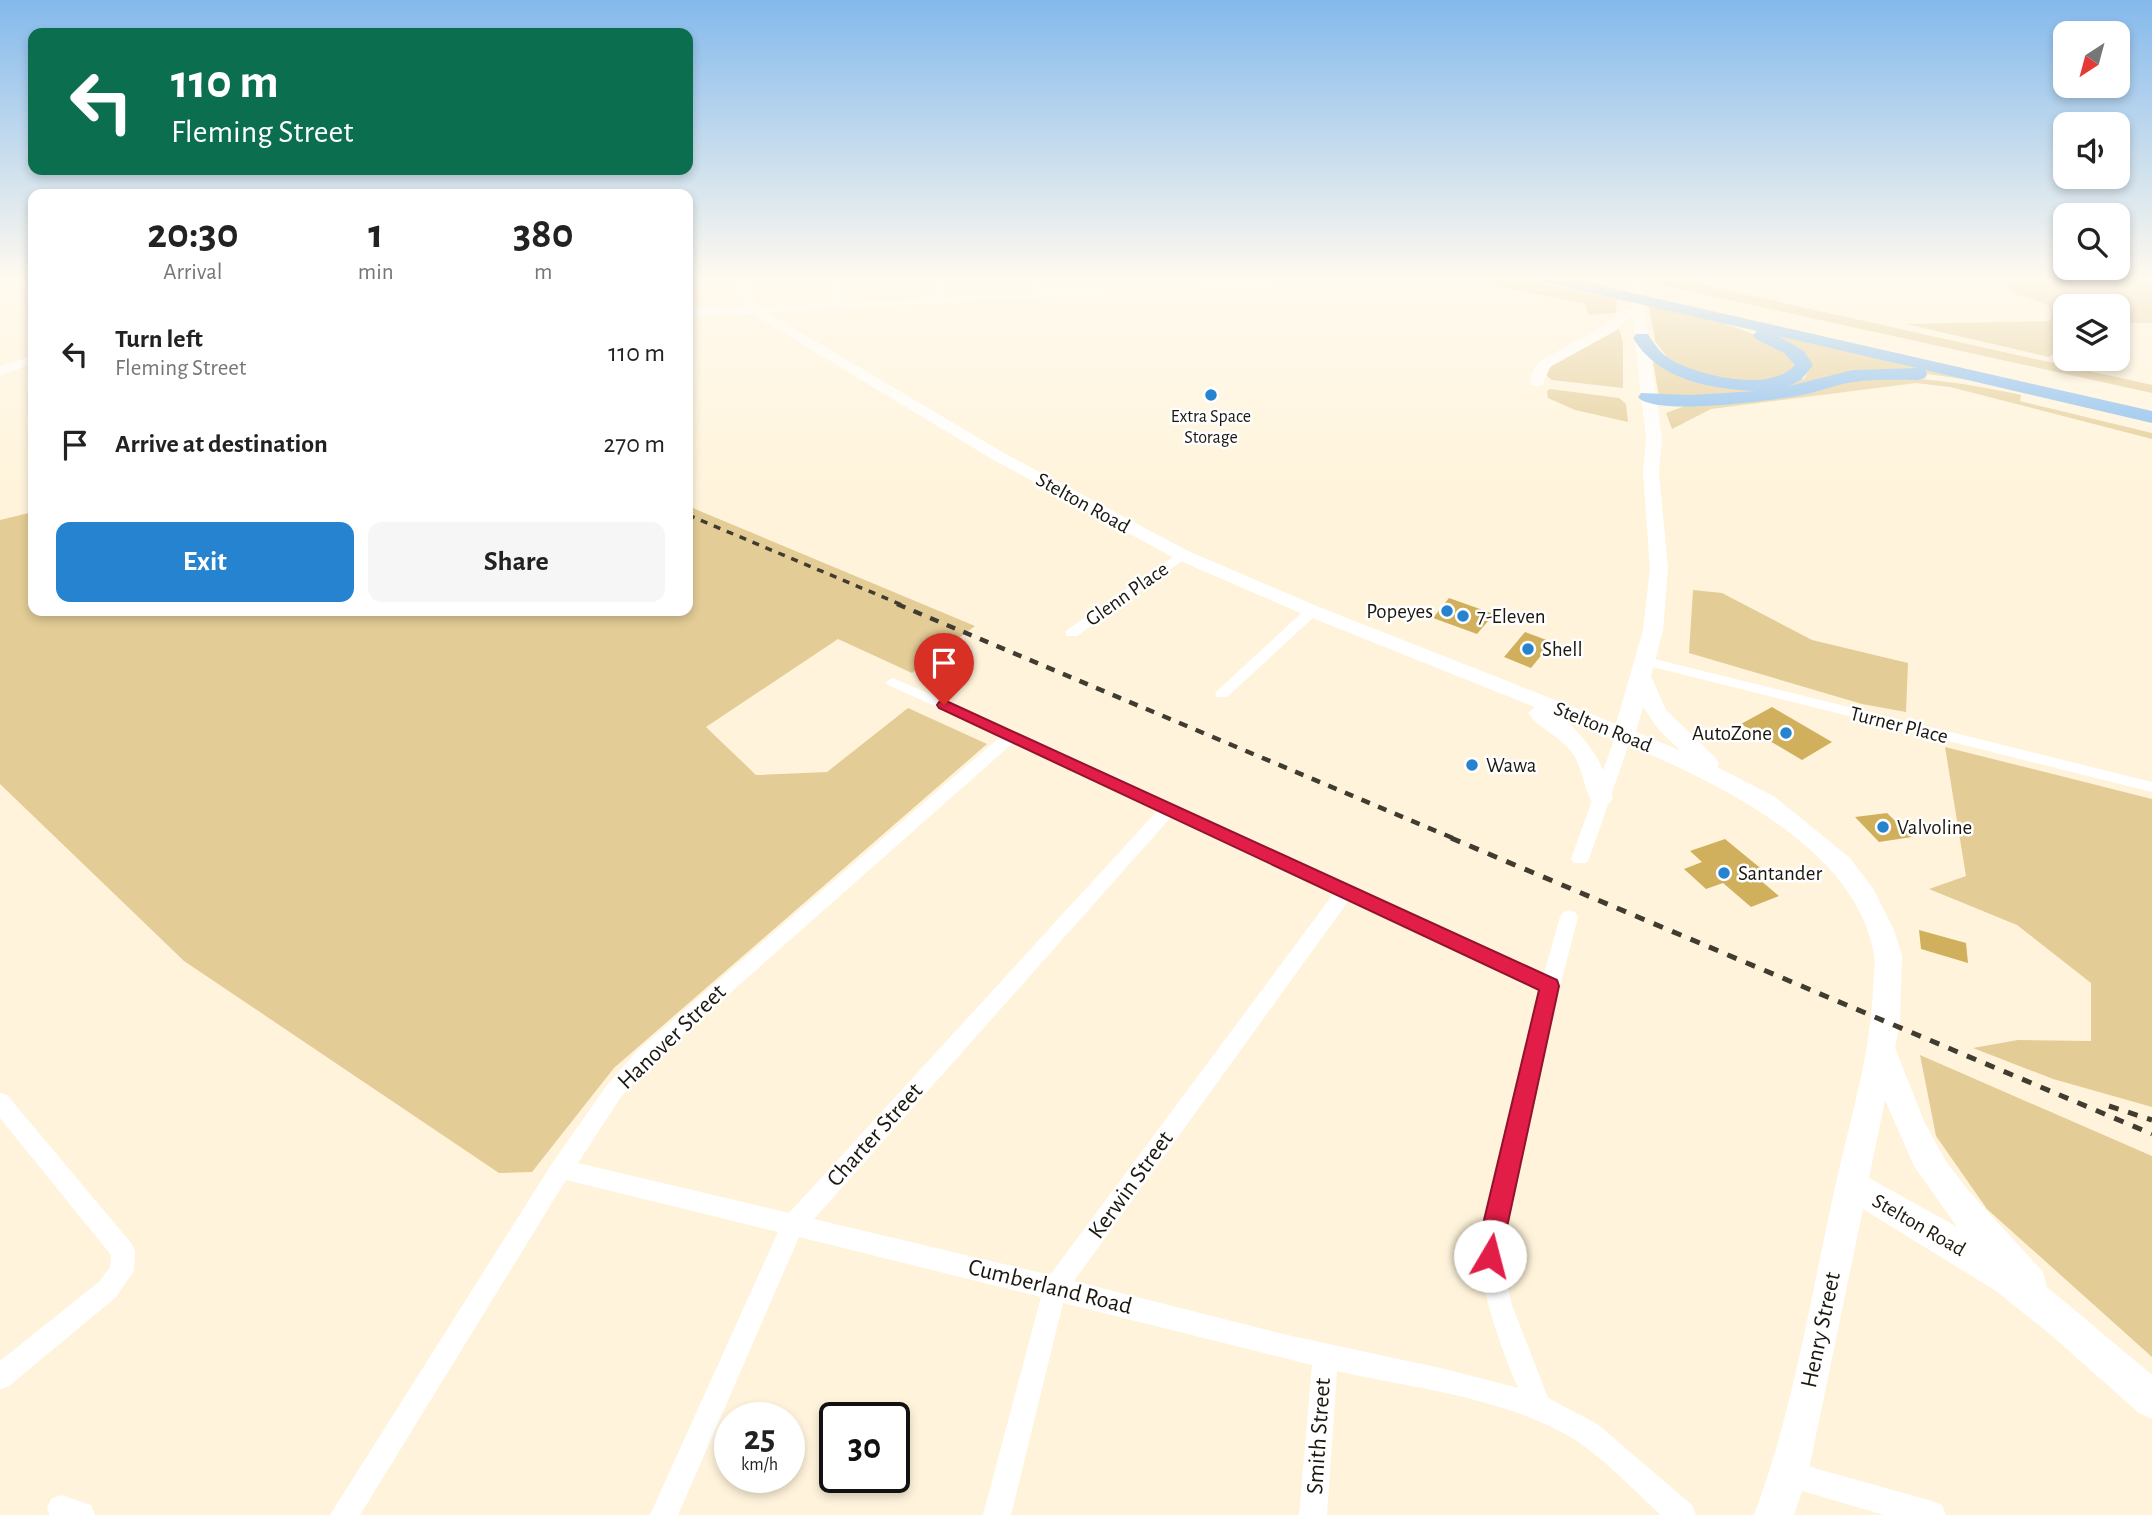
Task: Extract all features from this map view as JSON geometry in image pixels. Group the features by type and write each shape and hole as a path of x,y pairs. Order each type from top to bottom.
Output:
{"highway":[{"path":"1648,347 1655,357 1667,365 1717,381 1749,385 1779,383 1795,377 1804,365 1798,355 1785,347"},
{"path":"1854,347 2152,417"},
{"path":"1888,347 2152,401"},
{"path":"1639,406 1665,410 1690,401 1784,393 1853,376 1905,374 1973,382 2152,423"}],"main road":[{"name":"Stelton Road","path":"816,347 998,456 1182,555 1311,611 1624,735 1726,780 1767,803 1805,832 1840,864 1865,897 1881,930 1888,956 1886,1021 1851,1185 2008,1279 2068,1325 2152,1400"},
{"path":"1537,383 1540,370 1545,364 1576,347"},
{"path":"1627,347 1631,374"},
{"path":"1624,735 1653,630 1659,569 1651,473 1654,438 1639,406 1642,347"},
{"path":"0,371 28,362"},
{"path":"1644,669 1646,696 1655,712 1672,732 1726,780"},
{"path":"1489,682 1565,729 1595,770 1601,799"},
{"path":"1880,1047 1908,1118 1934,1169 1968,1215 2068,1325"},
{"name":"Henry Street","path":"1774,1515 1790,1474 1851,1185"}],"street":[{"name":"Glenn Place","path":"1072,633 1182,555"},
{"path":"1222,694 1311,611"},
{"name":"Turner Place","path":"1644,669 2152,787"},
{"path":"892,682 1012,735 1550,986"},
{"name":"Hanover Street","path":"344,1515 561,1169 614,1091 644,1057 1012,735"},
{"path":"1580,859 1624,735"},
{"name":"Charter Street","path":"664,1515 793,1225 1169,809"},
{"name":"Kerwin Street","path":"997,1515 1055,1287 1345,892"},
{"path":"1539,1407 1496,1299 1490,1270 1490,1241 1550,986 1569,917"},
{"path":"0,1102 123,1251 122,1271 108,1289 0,1377"},
{"name":"Cumberland Road","path":"561,1169 1055,1287 1325,1356 1493,1392 1539,1407 1588,1433 1682,1515"},
{"name":"Smith Street","path":"1313,1515 1325,1356"},
{"path":"1790,1474 1933,1515"}],"shaded area":[{"path":"1586,347 1623,347 1623,388 1552,380 1546,375 1552,365"},
{"path":"1659,347 1775,347 1797,364 1788,376 1739,382 1694,373 1668,358"},
{"path":"1787,347 1827,347 1969,380 1921,373 1760,394 1659,396 1653,362 1686,376 1794,383 1805,378 1810,365"},
{"path":"1942,347 1980,347 2053,363 2053,371 2089,371 2152,385 2152,393"},
{"path":"2004,347 2053,347 2053,354 2049,357"},
{"path":"1866,377 1944,382 2021,395 2020,401 2152,433 2152,439 1950,387 1916,383 1711,409 1672,429 1666,413 1685,406"},
{"path":"1550,389 1619,398 1626,404 1628,422 1575,410 1548,398 1547,391"},
{"path":"693,507 975,626 912,673 838,639 706,727 756,775 827,772 908,708 987,744 614,1068 532,1172 499,1173 184,961 0,784 0,520 28,513 28,616 693,616"},
{"path":"1693,590 1722,593 1812,640 1908,663 1906,712 1862,704 1689,653"},
{"path":"1945,747 2152,799 2152,1107 2053,1079 1973,1048 2018,1040 2091,1041 2091,983 2017,925 1929,889 1966,876"},
{"path":"1920,1055 2152,1156 2152,1357 1987,1209 1936,1136"}],"building":[{"name":"7-Eleven","path":"1449,598 1494,614 1477,634 1433,618"},
{"name":"Shell","path":"1525,632 1552,642 1531,668 1504,657"},
{"name":"AutoZone","path":"1772,707 1832,742 1802,760 1741,724"},
{"name":"Valvoline","path":"1887,813 1912,837 1879,842 1855,817"},
{"name":"Santander","path":"1725,839 1764,871 1754,875 1779,896 1751,907 1723,883 1706,889 1684,869 1702,862 1690,851"},
{"path":"1919,930 1966,943 1968,963 1921,949"}],"railway":[{"path":"693,517 902,605"},
{"path":"897,604 1455,839"},
{"path":"1451,838 2152,1134"},
{"path":"2109,1106 2152,1120"}],"place":[{"name":"Extra Space Storage","path":"1211,395"},
{"name":"Popeyes","path":"1447,611"},
{"name":"7-Eleven","path":"1463,616"},
{"name":"Shell","path":"1528,649"},
{"name":"AutoZone","path":"1786,733"},
{"name":"Wawa","path":"1472,765"},
{"name":"Valvoline","path":"1883,827"},
{"name":"Santander","path":"1724,873"}],"route":[{"path":"944,705 1550,986 1490,1241 1490,1256"}]}
